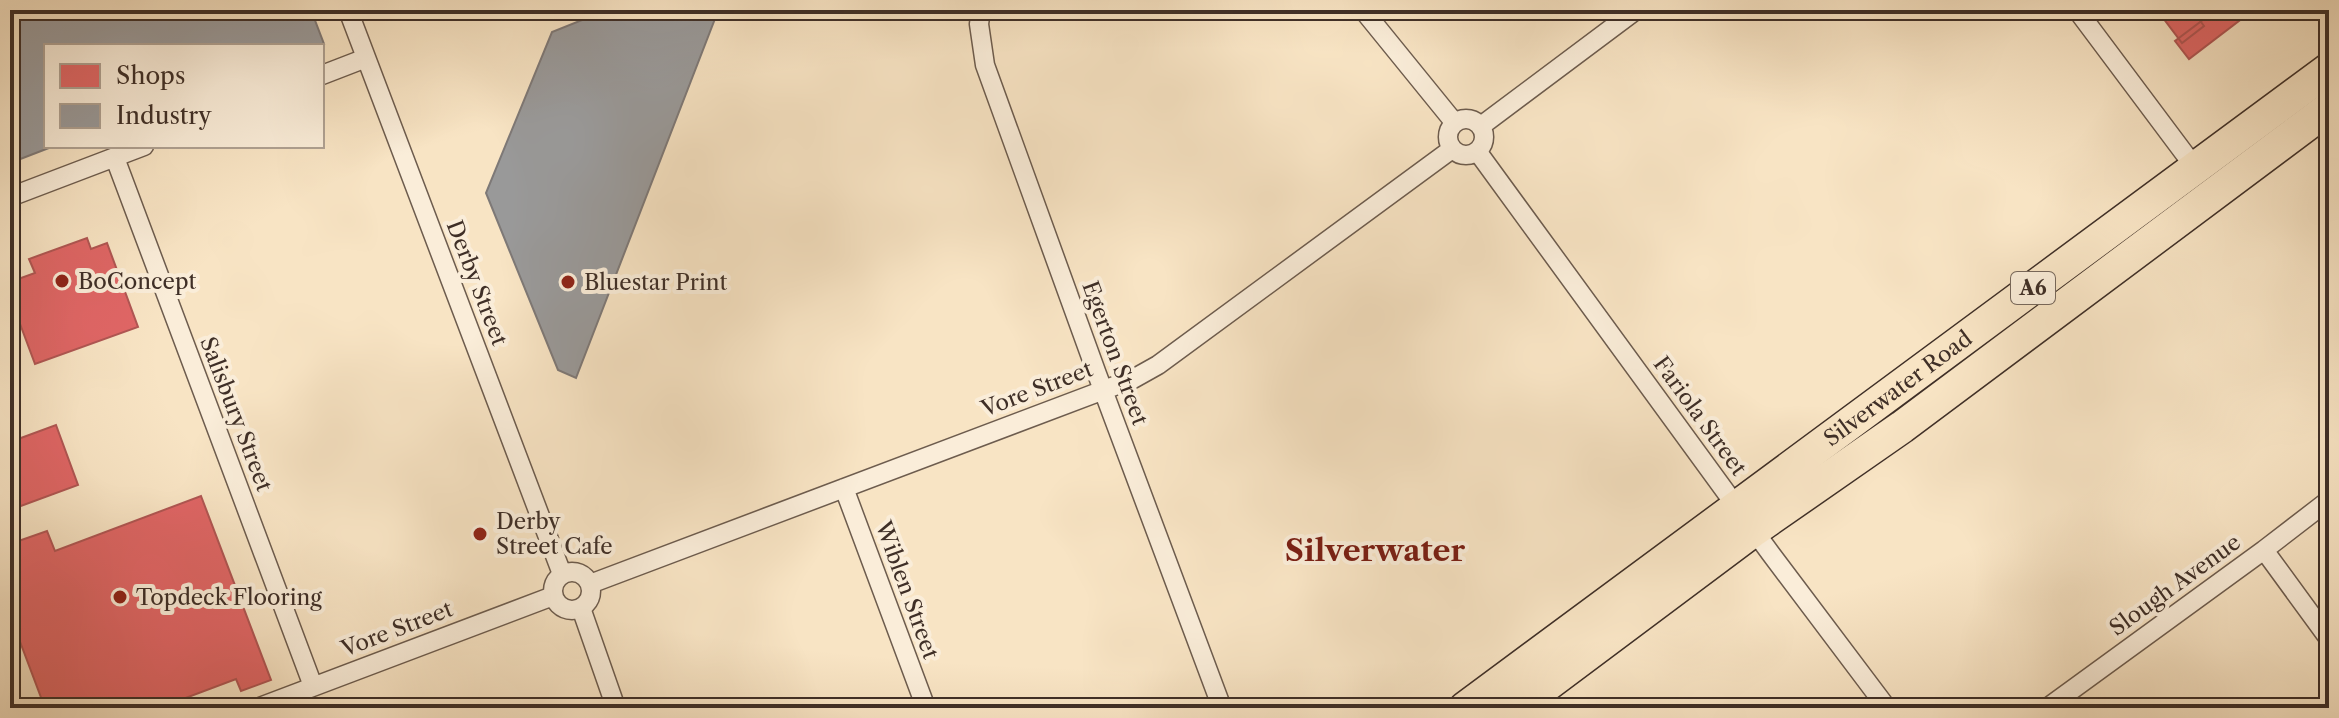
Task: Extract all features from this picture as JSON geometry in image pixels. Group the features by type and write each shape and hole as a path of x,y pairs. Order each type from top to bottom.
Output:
{"highway":[{"name":"Silverwater Road","path":"1516,708 1745,518 2329,69"},
{"name":"Silverwater Road","path":"1465,708 1745,518 1902,427 2329,108"}],"street":[{"name":"Derby Street","path":"348,10 562,574"},
{"name":"Egerton Street","path":"981,10 979,24 985,65 1222,708"},
{"path":"1363,10 1454,122"},
{"path":"1481,126 1636,10"},
{"path":"2077,10 2196,169"},
{"path":"324,74 366,58"},
{"path":"1465,118 1481,126 1484,142 1477,151 1467,155 1452,149 1447,138 1454,122 1465,118"},
{"path":"10,197 139,148"},
{"name":"Vore Street","path":"590,584 1133,379 1158,365 1452,149"},
{"name":"Fariola Street","path":"1477,151 1887,708"},
{"name":"Salisbury Street","path":"115,158 313,686"},
{"name":"Wiblen Street","path":"844,488 926,708"},
{"name":"Slough Avenue","path":"2047,708 2329,500"},
{"path":"2264,550 2329,639"},
{"path":"578,572 590,584 591,595 581,608 564,609 553,596 554,584 562,574 578,572"},
{"name":"Vore Street","path":"257,708 553,596"},
{"path":"581,608 616,708"}],"building: Shops":[{"path":"2157,10 2192,10 2204,26 2182,43"},
{"path":"2216,10 2245,10 2248,14 2189,59 2175,41"},
{"path":"87,238 91,249 107,243 138,327 35,364 10,297 10,282 35,273 29,259"},
{"path":"56,425 78,485 10,510 10,442"},
{"path":"201,496 271,680 241,691 236,679 159,708 45,708 10,615 10,544 47,531 55,551"}],"building: Industry":[{"path":"10,10 311,10 324,44 44,44 44,148 49,148 10,163"},
{"name":"Bluestar Print","path":"607,10 718,11 576,378 558,370 486,193 552,32"}],"place":[{"name":"BoConcept","path":"62,281"},
{"name":"Bluestar Print","path":"568,282"},
{"name":"Derby Street Cafe","path":"480,534"},
{"name":"Topdeck Flooring","path":"120,597"}],"district":[{"name":"Silverwater","path":"1375,550"}]}
